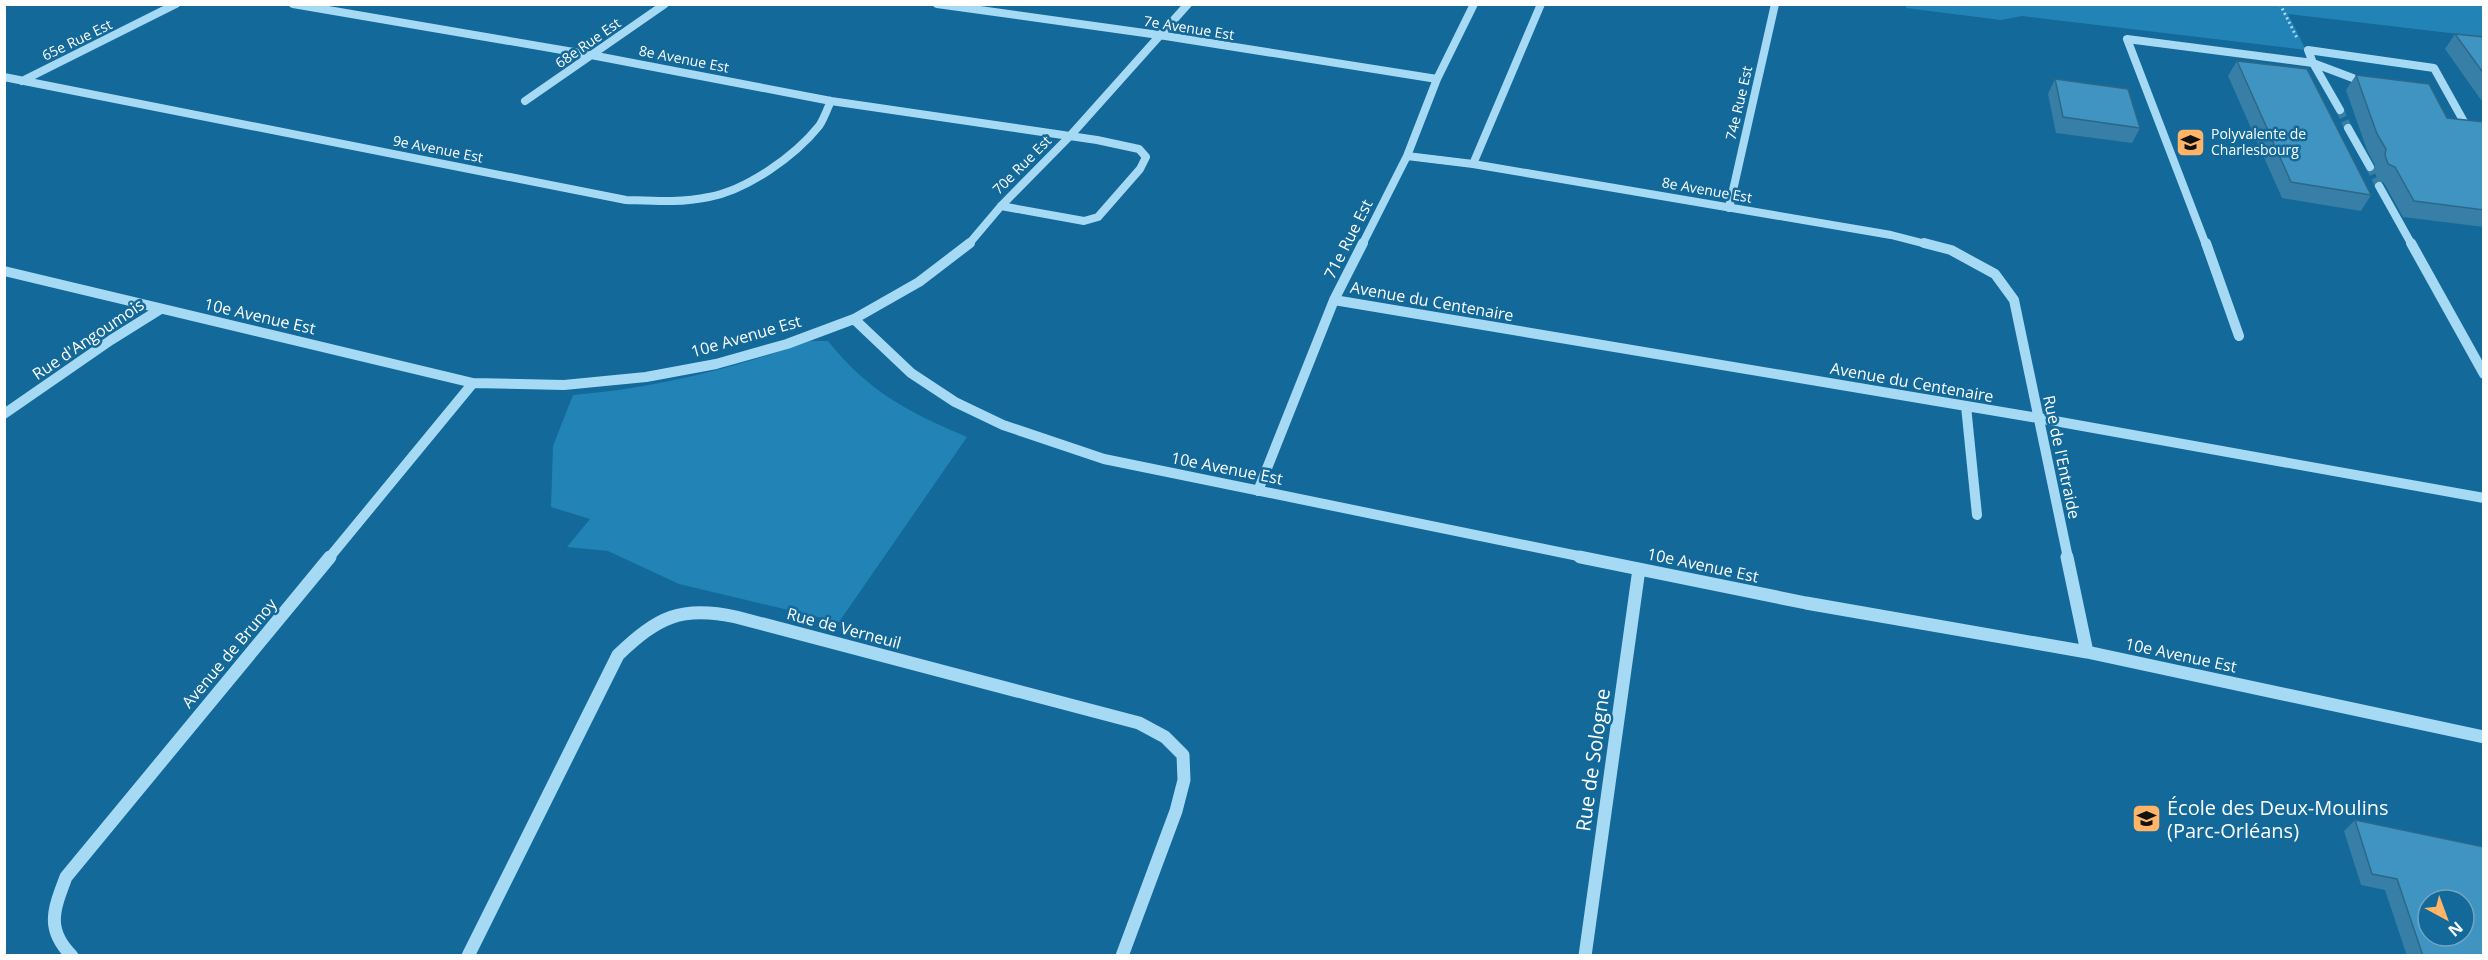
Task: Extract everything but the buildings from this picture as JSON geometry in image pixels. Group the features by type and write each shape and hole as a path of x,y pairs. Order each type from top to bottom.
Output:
{"street":[{"name":"65e Rue Est","path":"22,81 176,4"},
{"name":"8e Avenue Est","path":"294,4 591,55 831,101 1070,136 1139,149 1146,157 1140,169 1098,217 1084,221 1001,206"},
{"name":"68e Rue Est","path":"525,101 665,4"},
{"name":"7e Avenue Est","path":"937,4 1159,35 1437,79"},
{"name":"70e Rue Est","path":"854,319 919,282 972,242 1001,206 1070,136 1188,4"},
{"name":"71e Rue Est","path":"1258,491 1334,300 1407,156 1437,79 1474,4"},
{"path":"1473,164 1541,4"},
{"name":"74e Rue Est","path":"1729,208 1775,4"},
{"path":"2238,336 2187,192 2127,39 2313,63 2377,84"},
{"path":"2340,110 2308,50 2434,68 2468,129"},
{"name":"9e Avenue Est","path":"4,77 626,200 675,202 711,197 762,176 780,163 820,125 831,101"},
{"path":"2435,92 2447,94"},
{"path":"2348,128 2370,167"},
{"name":"8e Avenue Est","path":"1407,156 1473,164 1891,235 1951,250 1995,274"},
{"path":"2379,186 2484,374"},
{"name":"10e Avenue Est","path":"4,271 159,310 473,383 564,385 646,377 787,344 854,319 911,373 946,398 1007,427 1104,459 1806,603 2087,652 2484,737"},
{"name":"Rue de l'Entraide","path":"1995,274 2014,300 2087,652"},
{"name":"Avenue du Centenaire","path":"1334,300 2038,418 2484,498"},
{"name":"Rue d'Angoumois","path":"4,414 111,340 159,310"},
{"name":"Avenue de Brunoy","path":"72,956 59,945 51,917 66,876 473,383"},
{"path":"1966,406 1977,514"},
{"name":"Rue de Sologne","path":"1586,956 1639,569"},
{"name":"Rue de Verneuil","path":"468,956 618,655 641,633 672,616 703,611 736,617 1139,723 1165,737 1183,754 1184,780 1176,811 1122,956"}],"path":[{"path":"2280,4 2300,42 2292,41"}],"shaded area":[{"path":"1906,4 2483,5 2484,37 2288,14 2306,50 2022,16 2001,20 1906,8"},
{"path":"810,341 828,341 859,374 891,399 926,419 967,437 839,622 679,584 608,551 567,547 590,519 551,507 553,446 573,395 634,388 693,376"}],"tunnel":[{"path":"2340,110 2348,128"},
{"path":"2370,167 2379,186"}],"place":[{"name":"Polyvalente de Charlesbourg","path":"2190,142"},
{"name":"École des Deux-Moulins (Parc-Orléans)","path":"2146,819"}]}
